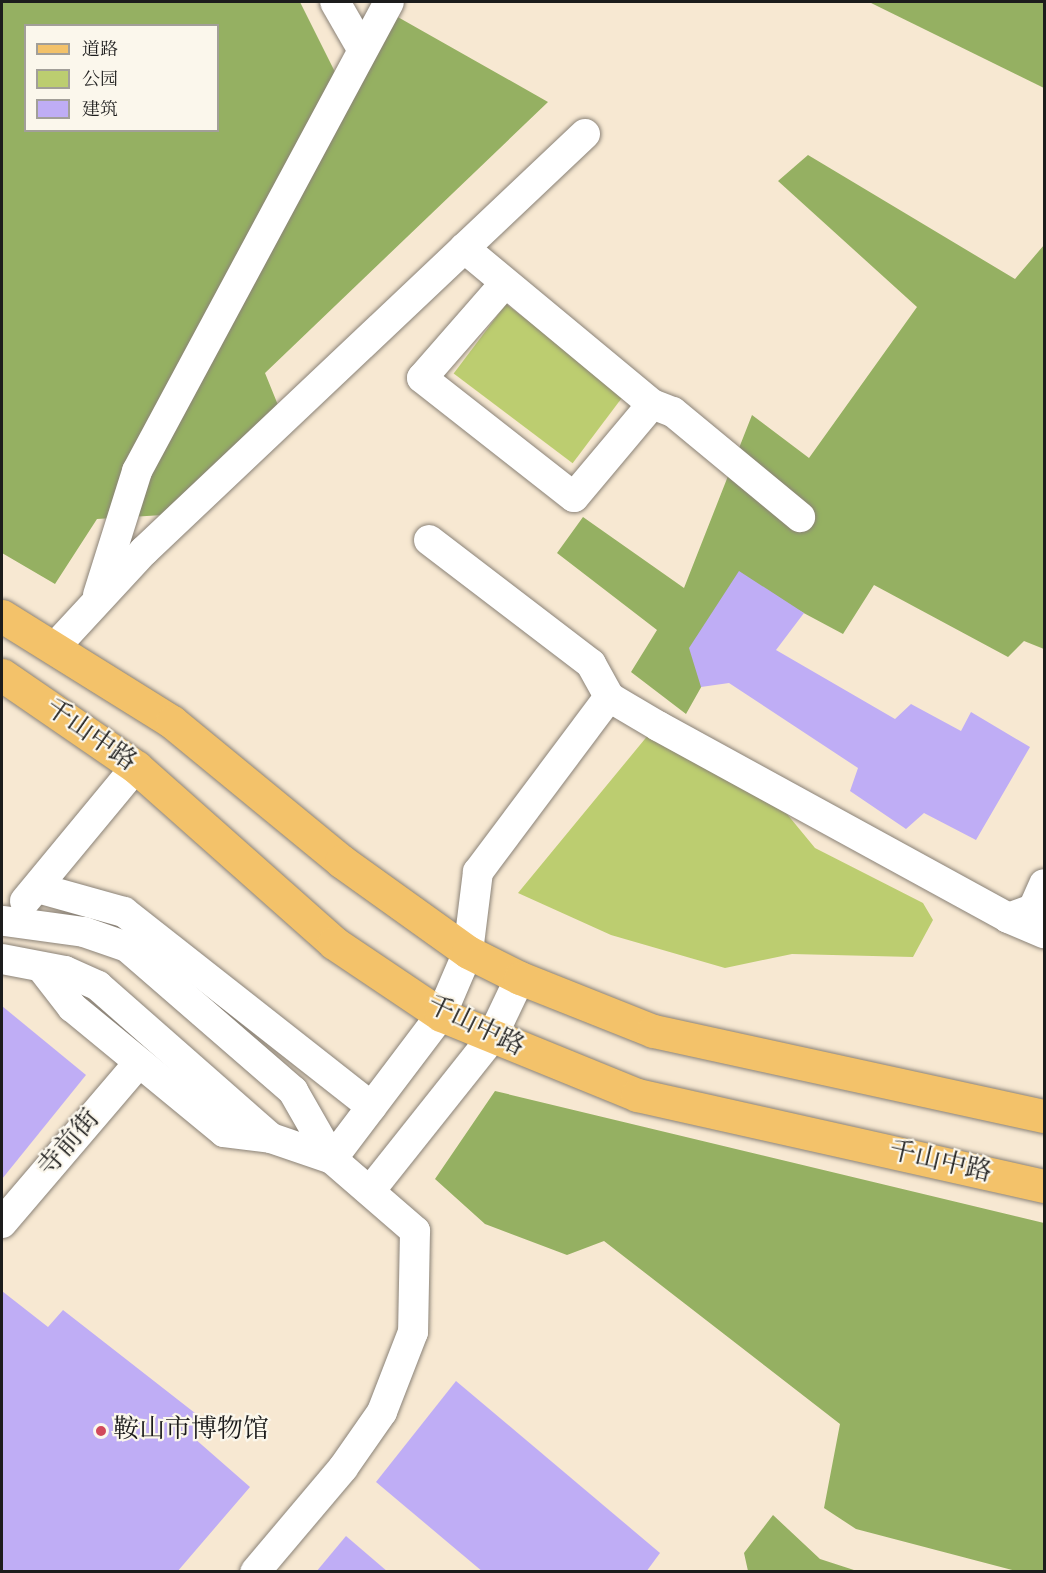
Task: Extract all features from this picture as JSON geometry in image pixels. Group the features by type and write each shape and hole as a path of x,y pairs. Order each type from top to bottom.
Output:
{"main road":[{"name":"千山中路","path":"2,616 172,722 341,861 468,952 520,978 653,1031 1044,1116"},
{"name":"千山中路","path":"2,675 136,767 334,942 441,1015 491,1039 637,1095 1044,1186"}],"street":[{"path":"335,2 362,49"},
{"path":"95,603 137,471 389,2"},
{"path":"55,647 144,551 585,134"},
{"path":"464,249 652,404 673,412 800,517"},
{"path":"505,283 422,378 573,496 652,404"},
{"path":"429,540 591,664 609,697 1008,918 1044,933"},
{"path":"332,1159 441,1015 468,952 478,872 609,697"},
{"path":"3,923 38,888 136,767"},
{"path":"1008,918 1033,909 1044,884"},
{"path":"38,888 124,912 372,1107"},
{"path":"3,923 84,932 128,947 293,1091 332,1159 416,1231 413,1332 381,1412 343,1468 255,1572"},
{"path":"2,959 41,967 98,986 271,1138"},
{"path":"41,967 72,1007 138,1064 224,1132 271,1138 332,1159"},
{"path":"370,1191 491,1039 520,978"},
{"path":"159,1038 189,1001"},
{"name":"寺前街","path":"2,1223 138,1064"}],"green space":[{"path":"2,2 300,2 343,88 396,16 548,102 265,373 280,410 180,514 97,519 55,584 2,553"},
{"path":"869,2 1044,2 1044,88"},
{"path":"808,155 1015,279 1044,245 1044,649 1024,641 1008,657 874,585 843,634 757,588 686,714 631,672 657,630 557,553 583,517 684,588 752,415 809,458 917,307 778,181"},
{"path":"506,304 625,394 573,463 454,373"},
{"path":"649,734 787,814 815,848 923,903 933,920 913,957 792,954 725,968 611,935 518,893"},
{"path":"495,1091 1044,1223 1044,1571 1016,1571 856,1529 824,1508 840,1424 604,1241 567,1255 485,1224 435,1179"},
{"path":"773,1515 820,1559 857,1571 748,1571 744,1553"}],"building":[{"path":"739,571 804,613 776,650 895,719 911,704 961,731 971,712 1030,747 976,840 924,813 906,829 850,791 858,768 729,683 701,687 689,648"},
{"path":"2,1006 86,1075 2,1179"},
{"name":"鞍山市博物馆","path":"2,1291 48,1327 63,1310 209,1424 194,1438 250,1487 177,1572 2,1572"},
{"path":"456,1381 660,1553 646,1572 483,1572 376,1482"},
{"path":"346,1536 388,1572 316,1572"}],"place":[{"name":"鞍山市博物馆","path":"101,1431"}]}
